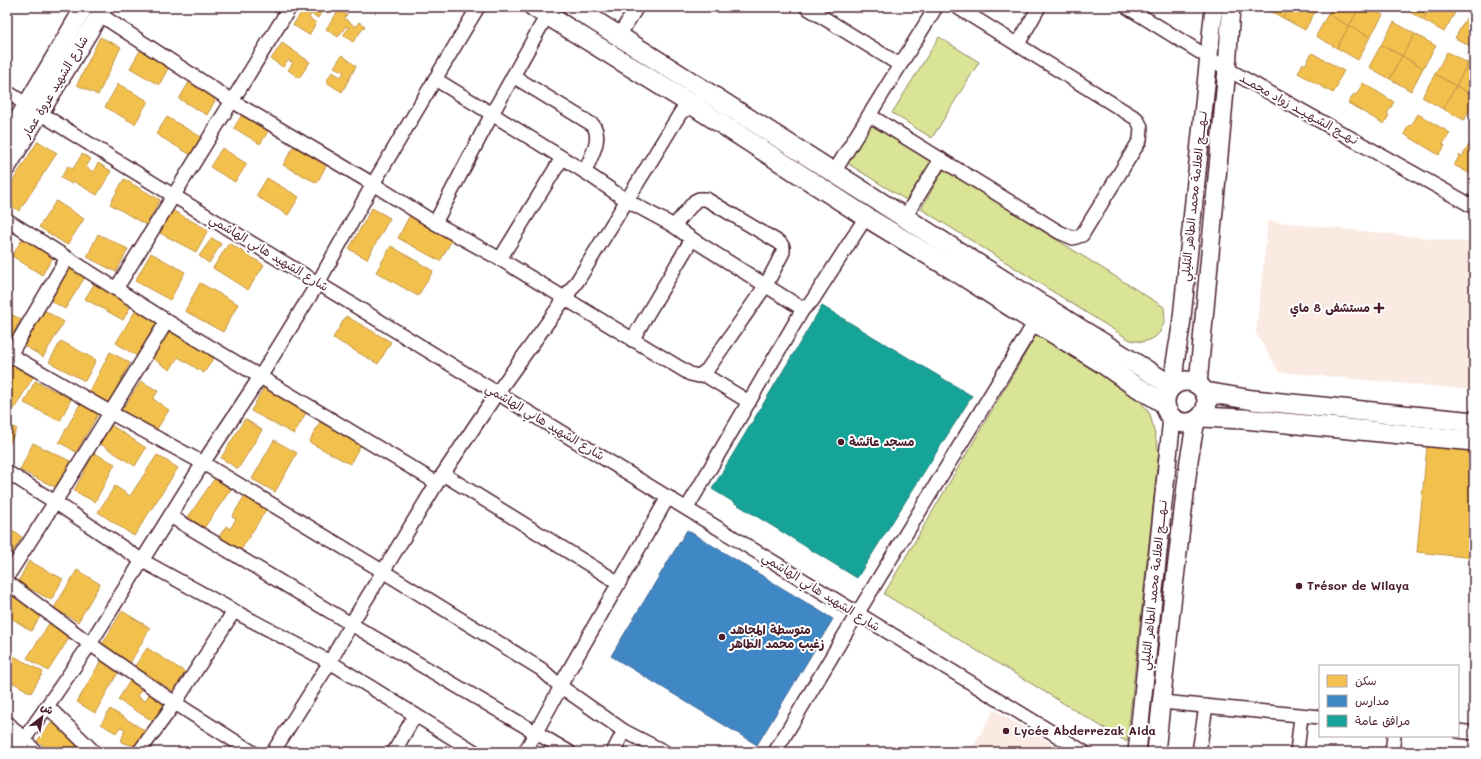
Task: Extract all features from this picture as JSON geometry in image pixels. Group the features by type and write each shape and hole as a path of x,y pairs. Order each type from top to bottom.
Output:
{"main road":[{"path":"573,7 1077,327 1173,385"},
{"path":"540,11 685,105 960,274 1168,410 1184,423 1198,418 1244,419 1474,441"},
{"path":"1168,410 1166,393 1173,385 1186,380 1201,388 1253,400 1474,422"},
{"path":"1198,418 1205,411 1207,405 1207,398 1201,388"}],"street":[{"path":"116,289 290,7"},
{"path":"7,725 22,748 47,706 90,644 141,560 260,377 318,282 373,184 478,7"},
{"path":"618,36 637,7"},
{"path":"806,7 900,65"},
{"path":"834,172 936,7"},
{"path":"868,115 1059,232 1074,238 1082,235 1140,140 1141,127 1137,118 957,7"},
{"path":"1018,44 1039,7"},
{"name":"نـهــج الشـهـيــد زواد محمــد","path":"1127,7 1208,58 1474,208"},
{"name":"نــهــــج العلامة محمد الطاهر التليلي","path":"1173,385 1181,327 1214,7"},
{"name":"نــهــــج العلامة محمد الطاهر التليلي","path":"1201,388 1231,7"},
{"path":"96,10 232,100 632,340 690,374 699,376 707,370 766,285 783,252 783,247 780,243 706,199 695,201 674,226"},
{"name":"شارع الشهيد عروة عمار","path":"7,138 33,108 96,10"},
{"path":"435,223 513,76 540,11"},
{"path":"513,76 593,125 597,130 596,143 585,172"},
{"path":"435,79 585,172 626,200 674,226 803,309"},
{"path":"273,752 330,662 351,624 440,479 497,392 565,300 685,105 699,86"},
{"name":"شارع الشهيد هاني الهاشمي","path":"7,92 173,196 318,282 1084,752"},
{"name":"شارع الشهيد عروة عمار","path":"7,167 33,108"},
{"path":"500,260 562,158"},
{"path":"905,217 941,159"},
{"path":"687,508 803,309 812,301 866,217"},
{"path":"7,220 167,321 260,377 619,583"},
{"path":"632,340 692,239"},
{"path":"67,258 8,356 203,463 384,572 541,669 560,686 624,731 664,752"},
{"path":"7,577 167,321"},
{"path":"775,752 857,614 1035,322"},
{"path":"702,374 749,402"},
{"name":"نــهــــج العلامة محمد الطاهر التليلي","path":"1137,752 1168,410"},
{"name":"نــهــــج العلامة محمد الطاهر التليلي","path":"1156,752 1172,604 1190,460 1198,418"},
{"path":"7,472 55,502 141,560 330,662 475,752"},
{"path":"525,752 560,686 668,497"},
{"path":"170,516 569,752"},
{"path":"7,582 90,644 175,703 252,752"},
{"path":"139,752 175,703 234,611"},
{"path":"1162,702 1319,717"},
{"path":"47,706 94,752"},
{"path":"1199,752 1206,706"},
{"path":"394,752 415,715"},
{"path":"1297,752 1301,716"},
{"path":"613,752 624,731"},
{"path":"1459,731 1474,733"},
{"path":"1392,752 1394,737"}],"shaded area":[{"path":"1268,221 1474,243 1474,390 1279,372 1256,333"},
{"name":"Lycée Abderrezak Aida","path":"994,710 1066,752 970,752"}],"green space":[{"path":"939,37 979,62 932,138 892,113"},
{"path":"871,124 931,162 906,200 847,163"},
{"path":"944,169 1164,307 1165,320 1160,332 1154,338 1143,342 1130,340 921,209"},
{"path":"1038,332 1138,398 1150,414 1159,452 1127,742 884,594"}],"building: سكن":[{"path":"305,7 320,7 323,9 318,18 311,14 309,18 316,23 309,35 293,25"},
{"path":"1263,7 1290,7 1283,18"},
{"path":"1290,7 1317,8 1305,30 1283,18"},
{"path":"1332,7 1360,7 1349,26 1328,14"},
{"path":"1360,7 1369,7 1383,15 1370,37 1349,26"},
{"path":"1402,7 1430,7 1423,20"},
{"path":"1430,7 1453,7 1457,9 1444,32 1423,20"},
{"path":"339,10 347,15 344,18 356,27 359,22 365,26 353,42 343,35 349,28 346,26 338,37 326,29"},
{"path":"1328,14 1349,26 1337,48 1316,36"},
{"path":"1468,15 1474,19 1474,48 1455,38"},
{"path":"1394,22 1415,34 1402,56 1381,45"},
{"path":"1349,26 1370,37 1358,60 1337,48"},
{"path":"1415,34 1436,46 1423,68 1402,56"},
{"path":"100,37 121,47 98,95 77,85"},
{"path":"282,43 310,62 299,78 288,70 293,63 288,60 283,67 271,59"},
{"path":"1381,45 1402,56 1390,79 1369,67"},
{"path":"141,49 170,65 159,85 130,68"},
{"path":"1447,52 1468,63 1456,86 1435,74"},
{"path":"1312,53 1344,71 1337,83 1339,84 1333,93 1298,73 1303,63 1305,65"},
{"path":"342,55 356,66 342,92 326,82 332,72 341,77 344,72 334,67"},
{"path":"1402,56 1423,68 1411,91 1390,79"},
{"path":"1468,63 1474,67 1474,96 1456,86"},
{"path":"1435,74 1456,86 1443,109 1422,97"},
{"path":"191,79 218,95 207,115 179,99"},
{"path":"1363,83 1394,102 1387,114 1389,115 1384,124 1348,103 1354,94 1356,95"},
{"path":"118,84 148,101 135,124 105,107"},
{"path":"1456,86 1474,96 1474,103 1464,120 1443,109"},
{"path":"244,111 271,127 260,144 234,128"},
{"path":"1418,114 1450,133 1443,144 1445,146 1439,155 1404,134"},
{"path":"167,117 201,137 191,155 156,134"},
{"path":"38,141 57,153 19,211 7,203 7,190"},
{"path":"296,142 329,160 317,183 283,165"},
{"path":"1469,145 1474,148 1474,176 1454,165 1460,155 1462,157"},
{"path":"222,148 247,164 235,182 210,167"},
{"path":"82,154 91,159 86,167 93,172 98,163 111,171 97,195 73,181 72,184 61,178 68,166 73,169"},
{"path":"267,178 299,197 288,215 256,196"},
{"path":"124,179 160,200 146,225 110,204"},
{"path":"56,201 84,219 67,245 39,227"},
{"path":"372,208 390,218 367,259 349,249"},
{"path":"172,210 208,230 196,252 160,233"},
{"path":"410,215 453,238 440,261 398,238"},
{"path":"98,234 128,249 116,272 87,257"},
{"path":"24,236 54,256 42,275 12,256"},
{"path":"212,238 221,244 209,263 199,256"},
{"path":"229,243 264,265 248,290 213,268"},
{"path":"391,246 433,271 418,296 376,272"},
{"path":"151,253 185,272 170,300 135,281"},
{"path":"70,263 87,274 65,309 48,299"},
{"path":"96,281 133,302 123,320 85,299"},
{"path":"200,283 238,304 223,332 185,311"},
{"path":"137,308 158,321 137,356 116,343"},
{"path":"7,309 11,312 10,314 21,319 8,344"},
{"path":"44,310 64,322 43,357 23,345"},
{"path":"346,316 391,342 378,364 333,338"},
{"path":"172,326 216,354 204,373 178,357 170,370 152,358"},
{"path":"61,341 96,360 85,381 49,362"},
{"path":"110,352 130,363 108,404 89,393"},
{"path":"10,364 33,377 13,411 7,408 7,369"},
{"path":"35,381 71,399 60,421 24,403"},
{"path":"141,381 158,391 153,399 169,410 155,432 122,410"},
{"path":"264,387 307,411 294,434 251,411"},
{"path":"80,404 98,414 76,452 59,442"},
{"path":"245,419 262,430 238,469 221,458"},
{"path":"320,422 361,444 350,464 309,442"},
{"path":"7,424 17,429 7,448"},
{"path":"111,425 146,448 135,466 99,443"},
{"path":"274,440 297,453 275,492 252,479"},
{"path":"33,443 72,462 59,489 20,470"},
{"path":"1427,446 1474,451 1474,558 1417,552"},
{"path":"94,453 115,464 95,502 74,491"},
{"path":"157,455 178,468 134,536 98,512 115,486 130,496"},
{"path":"215,478 231,489 204,528 188,517"},
{"path":"245,495 267,508 241,550 219,537 226,526 230,529 236,519 232,517"},
{"path":"8,528 22,537 7,561 7,529"},
{"path":"29,561 63,579 51,600 18,582"},
{"path":"77,570 100,584 78,622 54,608"},
{"path":"7,589 43,612 31,631 7,615"},
{"path":"122,611 150,628 129,665 100,648"},
{"path":"52,619 73,632 48,671 27,658"},
{"path":"147,648 185,672 173,691 135,666"},
{"path":"10,654 43,672 31,693 7,679 7,659"},
{"path":"102,659 120,669 95,713 77,702"},
{"path":"131,679 143,687 137,696 145,701 150,693 165,702 153,721 118,700"},
{"path":"110,709 147,732 138,747 121,742 125,729 120,727 116,733 101,724"},
{"path":"52,722 90,752 52,752 37,741"}],"building: مدارس":[{"name":"متوسطة المجاهد زغيب محمد الطاهر","path":"687,530 833,619 757,745 611,656"}],"building: مرافق عامة":[{"name":"مسجد عائشة","path":"822,306 972,396 857,578 712,489"}],"place":[{"name":"مستشفى 8 ماي","path":"1379,308"},
{"name":"مسجد عائشة","path":"841,442"},
{"name":"Trésor de Wilaya","path":"1299,586"},
{"name":"متوسطة المجاهد زغيب محمد الطاهر","path":"722,637"},
{"name":"Lycée Abderrezak Aida","path":"1006,731"}]}
